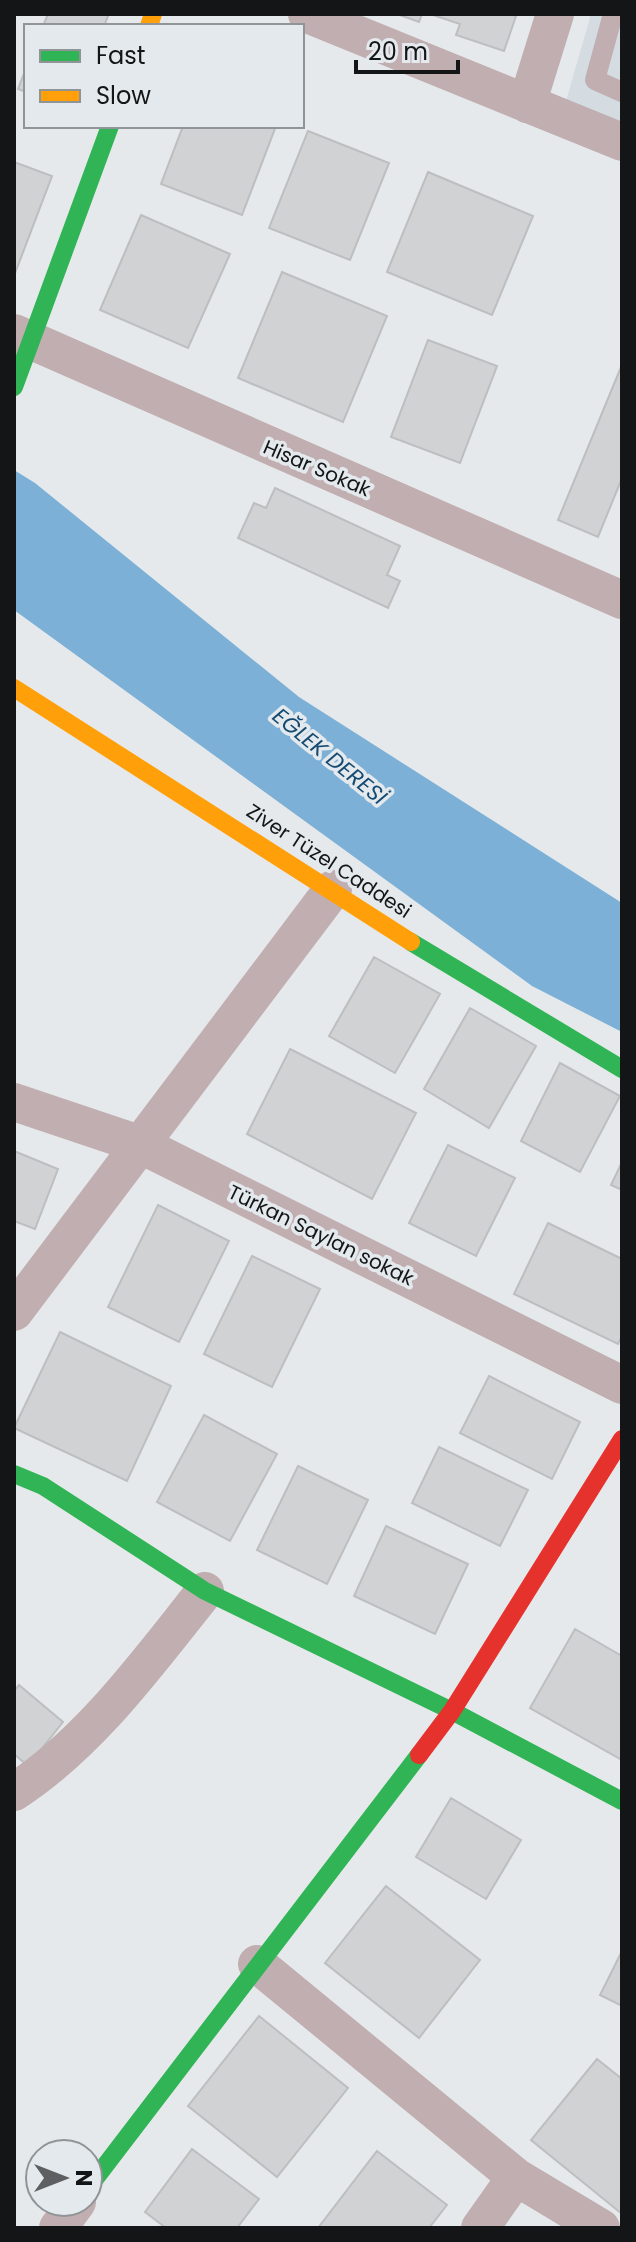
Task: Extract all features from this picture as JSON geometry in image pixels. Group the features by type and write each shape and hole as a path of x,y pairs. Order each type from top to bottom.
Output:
{"street":[{"path":"307,14 622,142"},
{"path":"527,104 555,14"},
{"path":"14,387 22,336 109,128"},
{"name":"Hisar Sokak","path":"22,336 622,600"},
{"name":"Ziver Tüzel Caddesi","path":"14,688 333,889 483,988 622,1069"},
{"path":"14,1312 333,889"},
{"name":"Türkan Saylan sokak","path":"14,1102 139,1144 622,1385"},
{"path":"104,2167 452,1711 622,1439"},
{"path":"14,1474 43,1486 205,1591 452,1711 622,1801"},
{"path":"14,1792 53,1767 139,1674 205,1591"},
{"path":"257,1964 516,2177 601,2228"},
{"path":"480,2228 516,2177"}],"lane":[{"path":"613,14 595,80 622,92"}],"shaded area":[{"path":"591,14 622,14 622,124 566,101"}],"water":[{"name":"EĞLEK DERESİ","path":"14,470 35,483 299,697 622,903 622,1032 532,986 14,610"}],"building":[{"path":"48,14 109,14 105,24 44,24"},
{"path":"397,14 422,14 419,22"},
{"path":"430,14 516,16 504,51 456,35 460,24"},
{"path":"24,73 24,91 18,89"},
{"path":"182,128 275,128 242,215 161,184"},
{"path":"308,131 389,163 350,260 269,228"},
{"path":"14,162 52,176 14,276"},
{"path":"428,172 533,216 492,315 387,272"},
{"path":"141,215 230,254 188,348 100,310"},
{"path":"282,272 387,316 343,422 238,378"},
{"path":"428,340 497,366 460,463 391,437"},
{"path":"621,367 622,478 598,537 558,520"},
{"path":"275,488 400,546 387,575 400,581 388,608 238,538 254,503 266,508"},
{"path":"374,957 440,994 395,1073 329,1036"},
{"path":"470,1008 536,1046 489,1128 424,1089"},
{"path":"290,1049 416,1113 372,1199 247,1134"},
{"path":"560,1063 620,1096 580,1172 521,1141"},
{"path":"448,1145 515,1178 476,1256 409,1223"},
{"path":"14,1151 58,1169 35,1229 14,1221"},
{"path":"622,1162 622,1190 611,1185"},
{"path":"158,1205 229,1241 179,1342 108,1307"},
{"path":"548,1223 622,1259 622,1336 618,1344 514,1294"},
{"path":"252,1256 320,1289 272,1387 204,1354"},
{"path":"60,1332 171,1386 127,1481 14,1428"},
{"path":"489,1376 580,1422 552,1479 460,1433"},
{"path":"204,1415 277,1454 230,1541 157,1502"},
{"path":"439,1447 528,1490 500,1546 412,1503"},
{"path":"298,1466 368,1500 327,1584 257,1550"},
{"path":"386,1526 468,1564 435,1634 354,1596"},
{"path":"575,1629 622,1656 622,1760 530,1708"},
{"path":"19,1685 63,1722 28,1766 14,1754 14,1691"},
{"path":"451,1798 521,1840 486,1899 416,1857"},
{"path":"386,1886 480,1960 419,2038 325,1963"},
{"path":"622,1951 622,2006 600,1995"},
{"path":"259,2016 348,2088 277,2177 188,2106"},
{"path":"597,2059 622,2079 622,2214 531,2140"},
{"path":"192,2149 259,2199 237,2228 166,2228 145,2212"},
{"path":"377,2151 447,2205 429,2228 318,2228"}],"traffic: fast":[{"path":"14,387 109,128"},
{"path":"411,942 622,1069"},
{"path":"14,1474 43,1486 205,1591 452,1711 622,1801"},
{"path":"104,2167 419,1755"}],"traffic: slow":[{"path":"150,24 153,14"},
{"path":"14,688 411,942"}],"traffic: jam":[{"path":"419,1755 452,1711 622,1439"}]}
